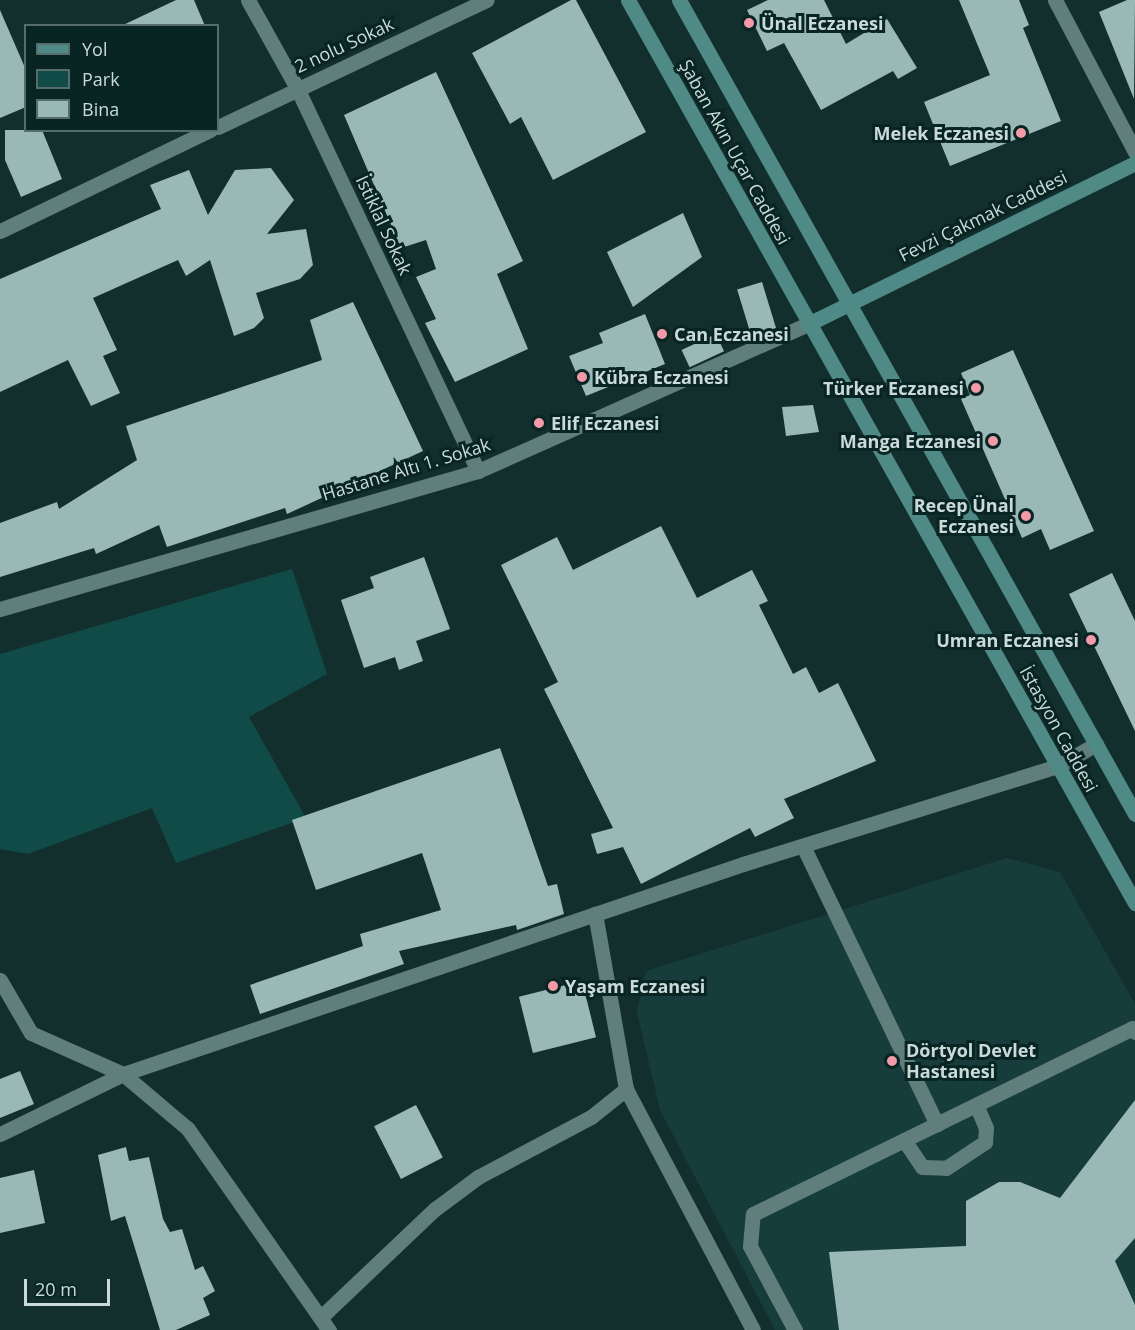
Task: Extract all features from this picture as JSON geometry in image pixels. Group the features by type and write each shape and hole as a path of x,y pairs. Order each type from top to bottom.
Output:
{"main road":[{"name":"Şaban Akın Uçar Caddesi","path":"628,0 808,324"},
{"name":"Şaban Akın Uçar Caddesi","path":"679,0 848,304"},
{"name":"Fevzi Çakmak Caddesi","path":"808,324 1135,163"},
{"name":"İstasyon Caddesi","path":"848,304 1135,814"},
{"name":"İstasyon Caddesi","path":"808,324 1135,903"}],"street":[{"name":"İstiklal Sokak","path":"248,0 297,88 478,471"},
{"name":"2 nolu Sokak","path":"219,127 487,0"},
{"path":"1055,0 1135,152"},
{"path":"0,231 206,132"},
{"name":"Hastane Altı 1. Sokak","path":"0,609 478,471 808,324"},
{"path":"0,1134 123,1074 596,914 1058,766 1096,744"},
{"path":"803,846 937,1124"},
{"path":"596,914 626,1089 753,1330"},
{"path":"0,980 31,1033 123,1074 188,1129 325,1323 435,1209 478,1177 591,1117 626,1089"},
{"path":"795,1330 750,1246 753,1214 1132,1028 1135,1032"},
{"path":"904,1140 922,1167 946,1168 985,1142 986,1128 975,1105"}],"shaded area":[{"name":"Dörtyol Devlet Hastanesi","path":"1007,858 1060,872 1135,1004 1135,1330 775,1330 660,1110 637,1012 646,971"}],"green space":[{"path":"292,569 327,674 249,717 306,818 176,863 152,808 28,854 0,849 0,654"}],"building":[{"path":"176,0 194,0 204,24 125,24"},
{"path":"571,0 576,0 646,132 553,180 521,117 510,124 472,53"},
{"path":"768,0 824,0 846,44 887,19 917,68 898,79 893,71 821,110 784,43 767,51 747,10"},
{"path":"959,0 1019,0 1029,25 1023,28 1061,121 950,166 924,102 990,75"},
{"path":"1127,0 1135,0 1134,99 1099,12"},
{"path":"0,10 24,65 24,108 0,118"},
{"path":"436,72 523,261 497,274 528,349 455,382 425,323 436,319 416,277 436,269 426,240 401,248 344,115"},
{"path":"5,130 43,132 62,179 21,197 5,160"},
{"path":"271,168 294,200 267,234 306,229 313,265 300,279 256,293 264,318 254,328 234,336 210,260 186,276 178,260 93,298 117,350 103,356 120,393 91,406 68,360 0,392 0,279 161,209 150,185 189,170 208,215 235,170"},
{"path":"683,213 702,257 633,307 607,252"},
{"path":"762,282 776,328 751,336 737,290"},
{"path":"353,302 423,451 287,514 285,508 167,547 159,525 96,554 94,548 0,577 0,523 57,502 59,509 137,460 126,426 322,360 310,320"},
{"path":"645,314 665,364 586,396 569,356 603,343 599,333"},
{"path":"716,334 724,351 690,367 682,350"},
{"path":"1013,350 1094,531 1050,550 1041,529 1022,538 961,399 970,395 961,373"},
{"path":"813,405 819,432 786,436 782,407"},
{"path":"661,526 697,598 752,570 768,601 759,605 793,674 806,667 819,693 838,683 876,761 784,799 794,818 755,837 750,828 641,884 623,847 597,854 591,834 613,828 544,689 558,682 501,565 557,537 573,570"},
{"path":"424,557 450,629 416,641 423,661 399,670 395,657 364,668 341,600 374,588 370,577"},
{"path":"1112,573 1135,621 1135,731 1069,594"},
{"path":"500,748 548,886 557,884 564,914 517,930 516,925 399,951 404,964 260,1014 250,985 363,946 360,934 441,910 422,853 316,890 292,820"},
{"path":"582,981 596,1037 533,1053 519,997"},
{"path":"20,1071 34,1104 0,1118 0,1079"},
{"path":"1135,1100 1135,1238 1115,1261 1135,1305 1135,1330 839,1330 829,1252 966,1246 966,1201 999,1182 1020,1182 1060,1198"},
{"path":"416,1105 443,1158 401,1179 374,1126"},
{"path":"126,1147 129,1161 149,1157 163,1219 170,1232 182,1229 195,1270 203,1266 215,1291 203,1298 210,1315 176,1330 160,1330 125,1216 111,1221 98,1155"},
{"path":"34,1170 45,1223 0,1233 0,1178"}],"place":[{"name":"Ünal Eczanesi","path":"749,23"},
{"name":"Melek Eczanesi","path":"1021,133"},
{"name":"Can Eczanesi","path":"662,334"},
{"name":"Kübra Eczanesi","path":"582,377"},
{"name":"Türker Eczanesi","path":"976,388"},
{"name":"Elif Eczanesi","path":"539,423"},
{"name":"Manga Eczanesi","path":"993,441"},
{"name":"Recep Ünal Eczanesi","path":"1026,516"},
{"name":"Umran Eczanesi","path":"1091,640"},
{"name":"Yaşam Eczanesi","path":"553,986"},
{"name":"Dörtyol Devlet Hastanesi","path":"892,1061"}]}
